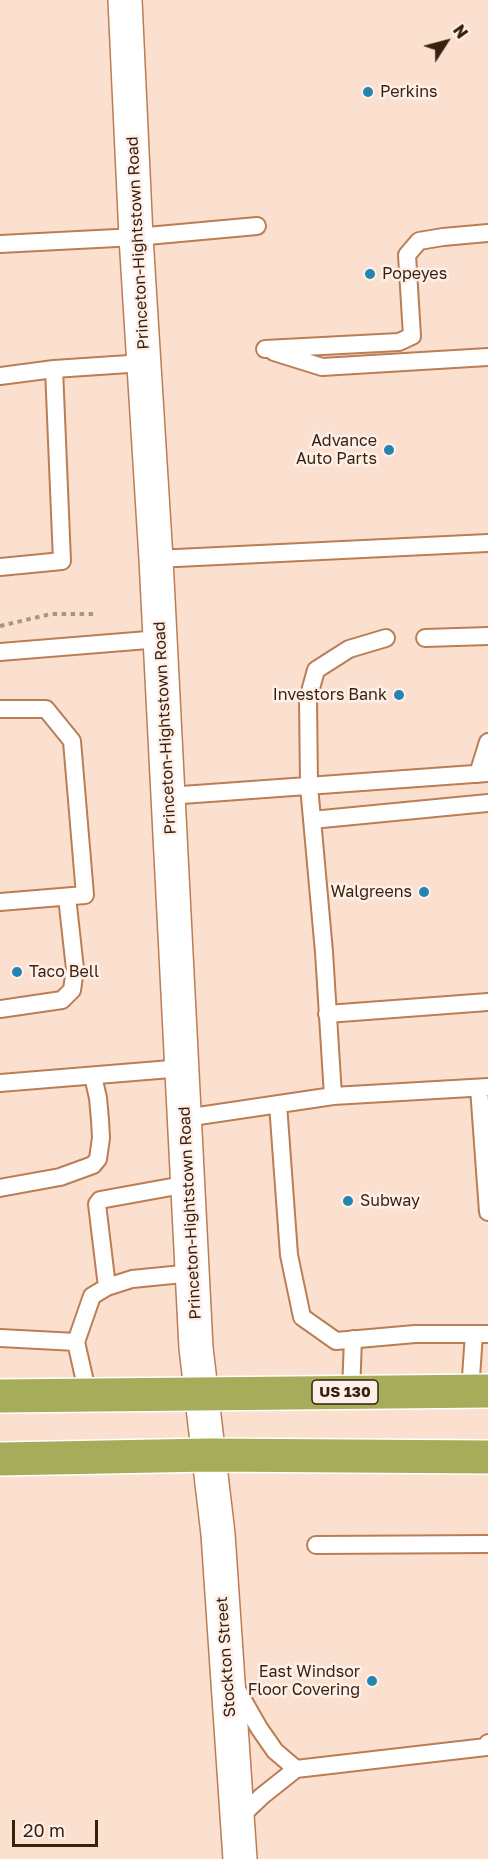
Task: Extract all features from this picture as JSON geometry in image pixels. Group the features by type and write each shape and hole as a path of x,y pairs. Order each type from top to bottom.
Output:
{"highway":[{"name":"US 130","path":"0,1396 479,1391"},
{"path":"0,1459 209,1455 488,1458"}],"main road":[{"name":"Princeton-Hightstown Road","path":"125,0 196,1348 209,1455"},
{"name":"Stockton Street","path":"209,1455 218,1534 240,1859"}],"lane":[{"path":"0,244 136,237 256,226"},
{"path":"488,233 419,241 407,255 412,336 399,342 265,349 322,367 488,357"},
{"path":"0,376 54,369 144,363"},
{"path":"0,567 62,561 54,369"},
{"path":"156,559 488,543"},
{"path":"425,638 488,636"},
{"path":"333,1096 309,786 308,699 316,670 349,650 386,638"},
{"path":"0,652 160,639"},
{"path":"0,709 46,709 72,741 85,896 0,902"},
{"path":"168,796 483,773 488,742"},
{"path":"312,820 488,803"},
{"path":"0,1009 62,1000 72,990 75,969 67,897"},
{"path":"327,1014 488,1002"},
{"path":"0,1083 183,1068"},
{"path":"0,1188 60,1177 93,1165 98,1159 101,1138 100,1120 93,1076"},
{"path":"185,1118 333,1096 483,1087 488,1212"},
{"path":"278,1104 290,1255 302,1317 336,1341 414,1334 481,1334 479,1391"},
{"path":"107,1287 97,1204 100,1200 188,1184"},
{"path":"88,1395 76,1342 92,1296 107,1287 132,1279 193,1273"},
{"path":"0,1338 76,1342"},
{"path":"351,1392 353,1339"},
{"path":"316,1545 488,1544"},
{"path":"228,1674 275,1751 296,1769"},
{"path":"236,1820 296,1769 486,1747 488,1743"}],"path":[{"path":"0,626 51,614 94,614"}],"place":[{"name":"Perkins","path":"368,92"},
{"name":"Popeyes","path":"370,274"},
{"name":"Advance Auto Parts","path":"389,450"},
{"name":"Investors Bank","path":"399,695"},
{"name":"Walgreens","path":"424,892"},
{"name":"Taco Bell","path":"17,972"},
{"name":"Subway","path":"348,1201"},
{"name":"East Windsor Floor Covering","path":"372,1681"}]}
